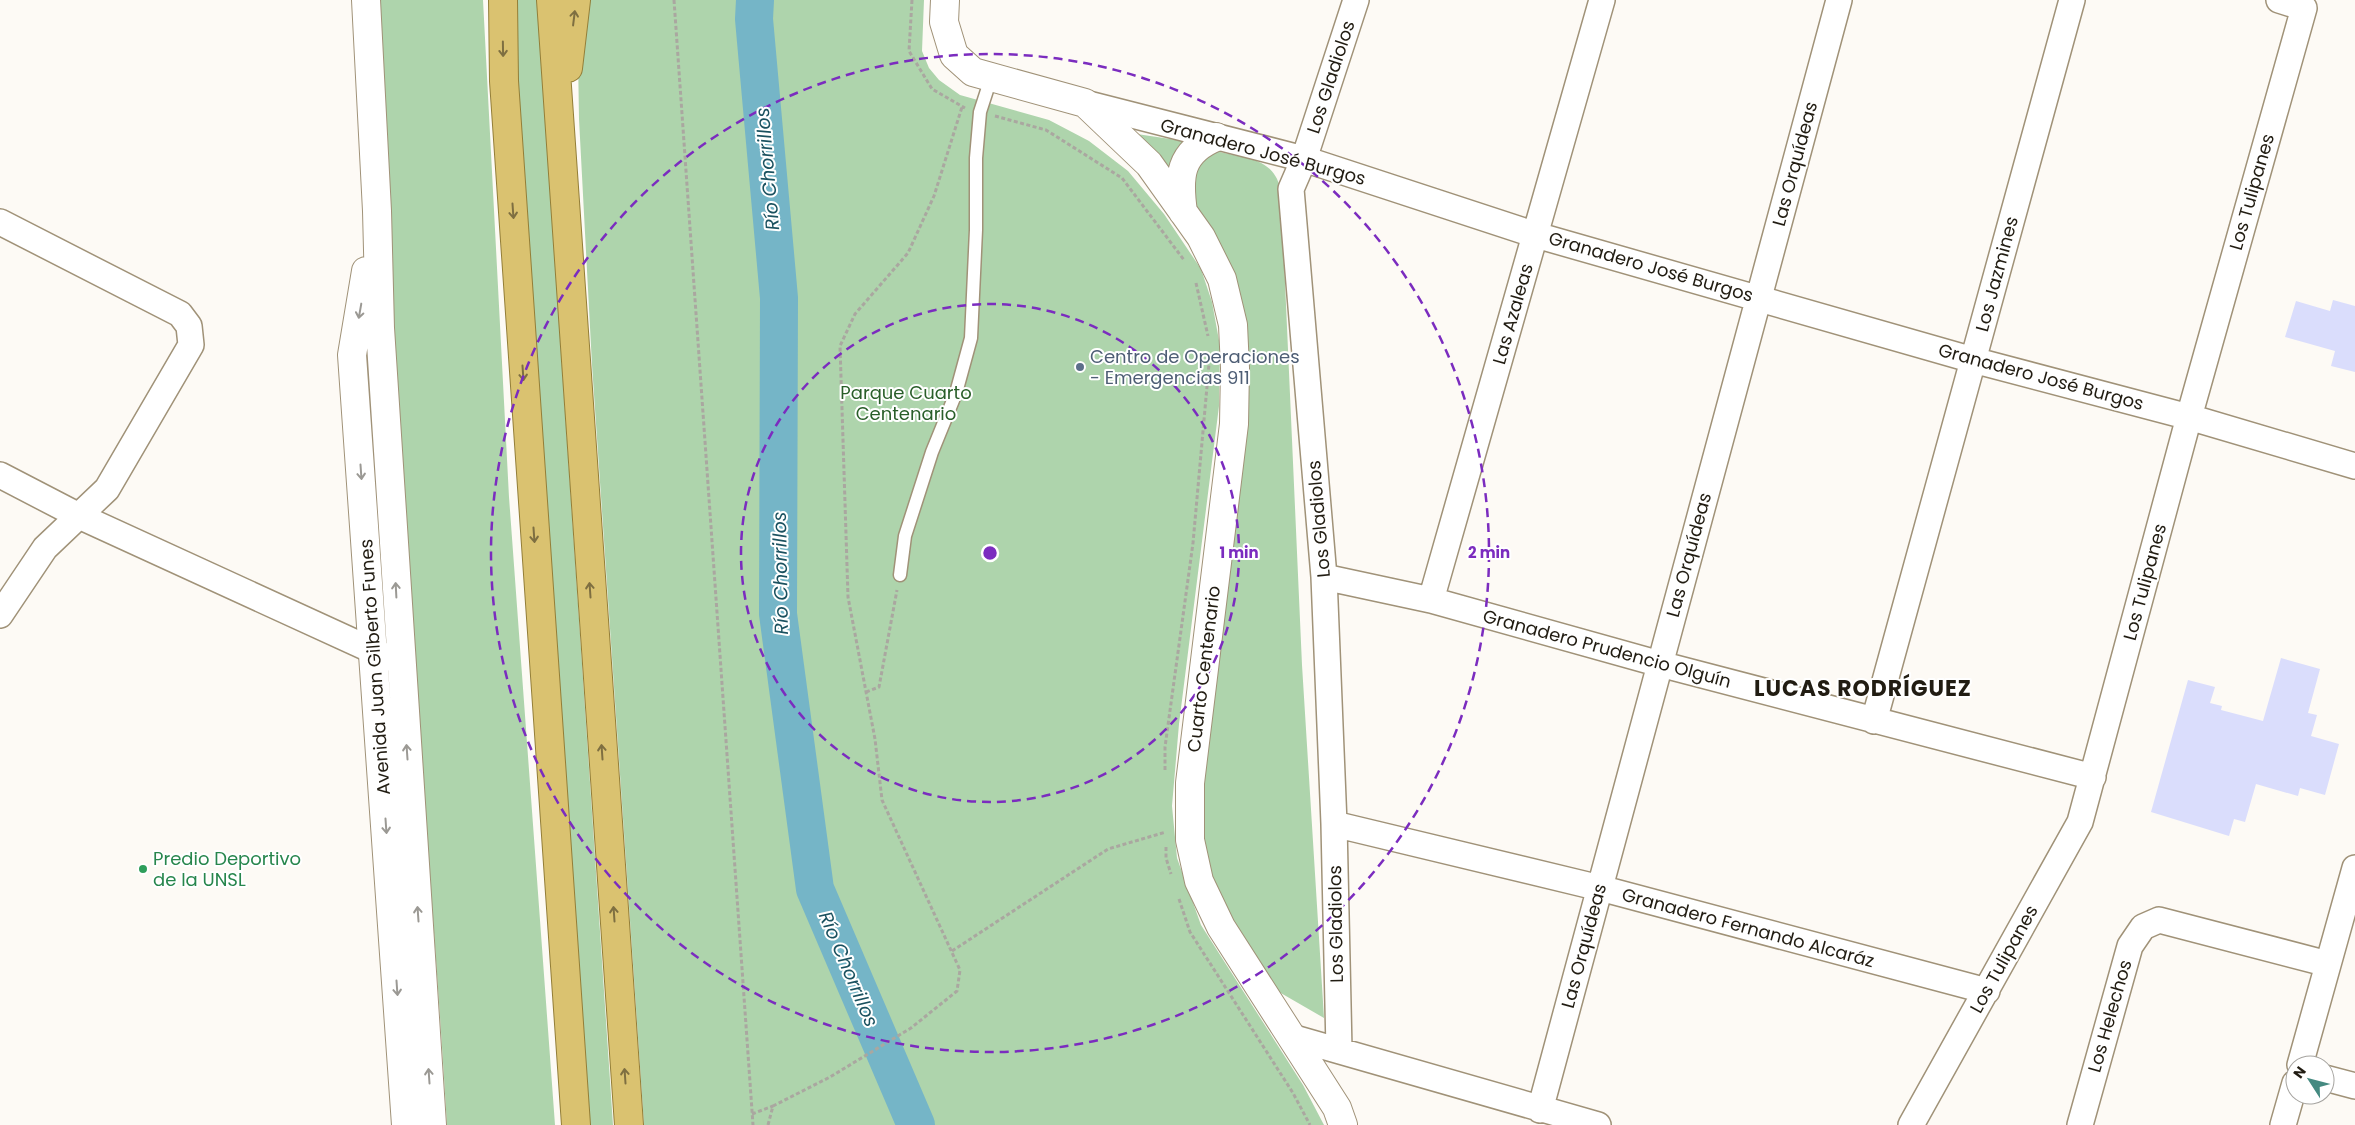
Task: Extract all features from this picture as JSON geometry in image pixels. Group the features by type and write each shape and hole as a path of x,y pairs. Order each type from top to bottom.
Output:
{"highway":[{"path":"502,0 506,110 576,1125"},
{"path":"551,0 629,1125"},
{"path":"560,136 576,0"}],"street":[{"name":"Avenida Juan Gilberto Funes","path":"366,0 377,211 380,328 432,1125"},
{"name":"Granadero José Burgos","path":"945,0 944,22 954,55 973,72 991,78 1304,159 1536,235 1973,360 2189,417 2355,466"},
{"name":"Los Gladiolos","path":"1339,1050 1334,824 1324,577 1292,189 1304,159 1356,0"},
{"name":"Las Azaleas","path":"1431,600 1602,0"},
{"name":"Las Orquídeas","path":"1540,1110 1839,0"},
{"name":"Los Jazmines","path":"1874,721 2072,0"},
{"name":"Los Tulipanes","path":"1910,1125 1987,991 2080,822 2189,417 2304,8 2279,0"},
{"name":"Cuarto Centenario","path":"1085,103 1150,164 1201,238 1222,280 1233,325 1235,368 1234,424 1190,783 1190,840 1199,881 1221,927 1337,1108 1343,1125"},
{"path":"1183,212 1180,178 1185,162 1194,149 1216,137"},
{"name":"Avenida Juan Gilberto Funes","path":"377,211 352,355 406,1125"},
{"path":"0,222 180,314 189,326 191,346 107,489 45,548 0,615"},
{"path":"0,475 79,516 374,649 401,664"},
{"name":"Granadero Prudencio Olguín","path":"1324,577 1431,600 1660,664 2093,777"},
{"name":"Granadero Fernando Alcaráz","path":"1334,824 1600,888 1987,991"},
{"path":"2303,1055 2355,868"},
{"name":"Los Helechos","path":"2080,1125 2130,946 2143,928 2159,920 2328,964"},
{"path":"1290,1037 1540,1110 1598,1125"},
{"path":"2335,1081 2355,1086"},
{"path":"2283,1125 2289,1105"}],"lane":[{"path":"900,575 905,536 932,452 956,393 970,338 976,230 976,158 980,112 991,78"}],"path":[{"path":"674,0 753,1125"},
{"path":"912,0 910,51 932,89 962,107 1046,130 1122,178 1187,265"},
{"path":"1195,282 1208,339"},
{"path":"1165,775 1165,747 1192,543 1210,358"},
{"path":"866,692 879,687 900,575"},
{"path":"1166,822 1166,858 1172,876"},
{"path":"952,951 1108,849 1166,832"},
{"path":"1178,895 1190,932 1293,1094 1310,1125"},
{"path":"752,1114 773,1106 830,1077 911,1028"},
{"path":"768,1125 773,1106"}],"green space":[{"path":"379,0 483,0 509,497 555,1125 447,1125 402,481"},
{"path":"515,0 539,0 613,1125 586,1125 516,80"},
{"name":"Parque Cuarto Centenario","path":"585,0 924,0 922,51 929,68 939,80 960,95 1049,120 1089,141 1128,171 1164,214 1201,269 1212,302 1220,346 1219,406 1179,724 1172,806 1177,858 1201,925 1303,1085 1324,1125 644,1125 592,365 579,119 578,57"},
{"path":"1130,133 1184,141 1178,153 1174,181"},
{"path":"1216,151 1258,161 1266,166 1273,172 1281,192 1302,665 1324,1018 1279,992 1244,944 1217,893 1205,854 1201,826 1202,781 1230,560 1225,254 1216,235 1196,209 1190,166"},
{"path":"370,343 390,637 382,637 362,344"}],"building":[{"path":"2333,300 2355,306 2355,372 2331,366 2335,351 2285,337 2296,301 2330,311"},
{"path":"2281,658 2320,669 2308,713 2317,715 2311,736 2339,744 2325,795 2300,788 2298,796 2256,784 2245,822 2234,819 2229,836 2151,812 2188,680 2215,687 2210,703 2222,706 2221,710 2263,721"}],"waterway":[{"name":"Río Chorrillos","path":"755,0 754,19 779,298 778,614 815,889 916,1125"}],"place":[{"name":"Centro de Operaciones - Emergencias 911","path":"1080,367"},
{"name":"Predio Deportivo de la UNSL","path":"143,869"}],"district":[{"name":"LUCAS RODRÍGUEZ","path":"1863,688"}]}
